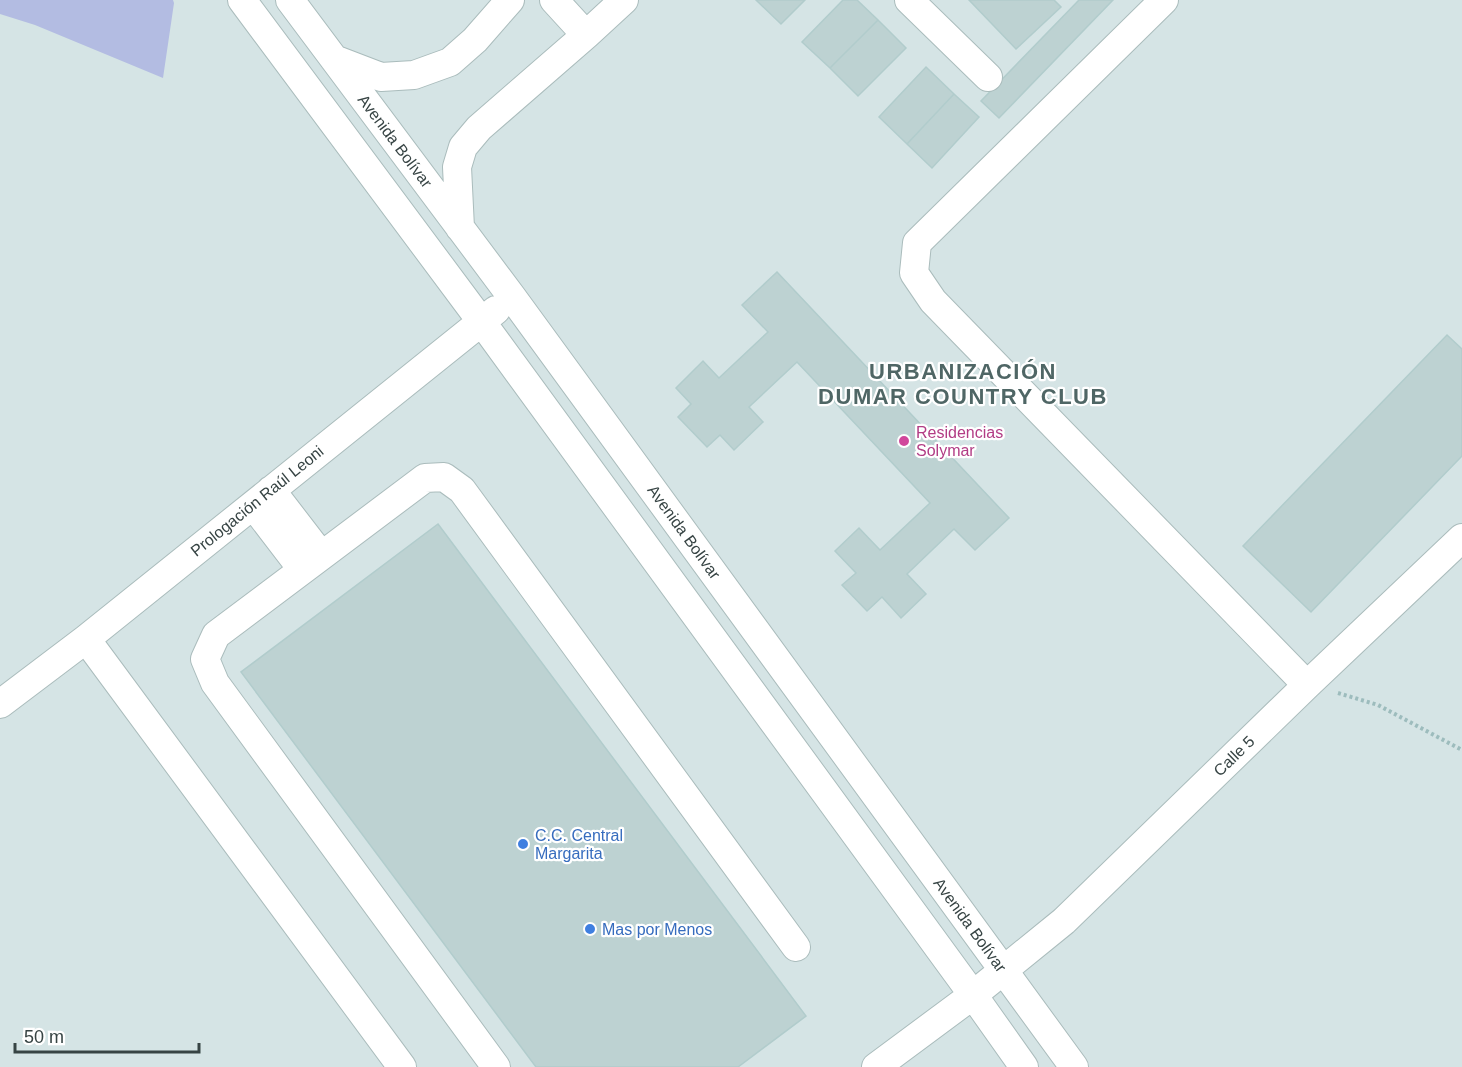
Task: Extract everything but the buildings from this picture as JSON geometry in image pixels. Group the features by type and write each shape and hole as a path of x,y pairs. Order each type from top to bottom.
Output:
{"street":[{"path":"242,0 481,321 974,995 1024,1067"},
{"name":"Avenida Bolívar","path":"290,0 512,297 1074,1067"},
{"path":"334,59 381,77 414,75 450,62 475,40 510,0"},
{"path":"554,0 586,35"},
{"path":"460,228 457,168 463,147 479,128 624,0"},
{"path":"909,0 988,77"},
{"path":"1164,0 917,243 914,273 933,301 1307,685"},
{"name":"Prologación Raúl Leoni","path":"0,704 86,639 512,297"},
{"path":"496,1067 215,683 205,658 216,635 425,478 444,477 462,490 796,947"},
{"path":"262,497 312,562"},
{"name":"Calle 5","path":"876,1067 974,995 1064,921 1462,538"},
{"path":"86,639 402,1067"}],"path":[{"path":"1307,685 1378,705 1462,750"}],"shaded area":[{"path":"0,0 1462,0 1462,1067 0,1067"},
{"path":"0,0 173,0 163,78 35,25 0,14"}],"place":[{"name":"Residencias Solymar","path":"904,441"},
{"name":"C.C. Central Margarita","path":"523,844"},
{"name":"Mas por Menos","path":"590,929"}],"district":[{"name":"URBANIZACIÓN DUMAR COUNTRY CLUB","path":"963,384"}]}
